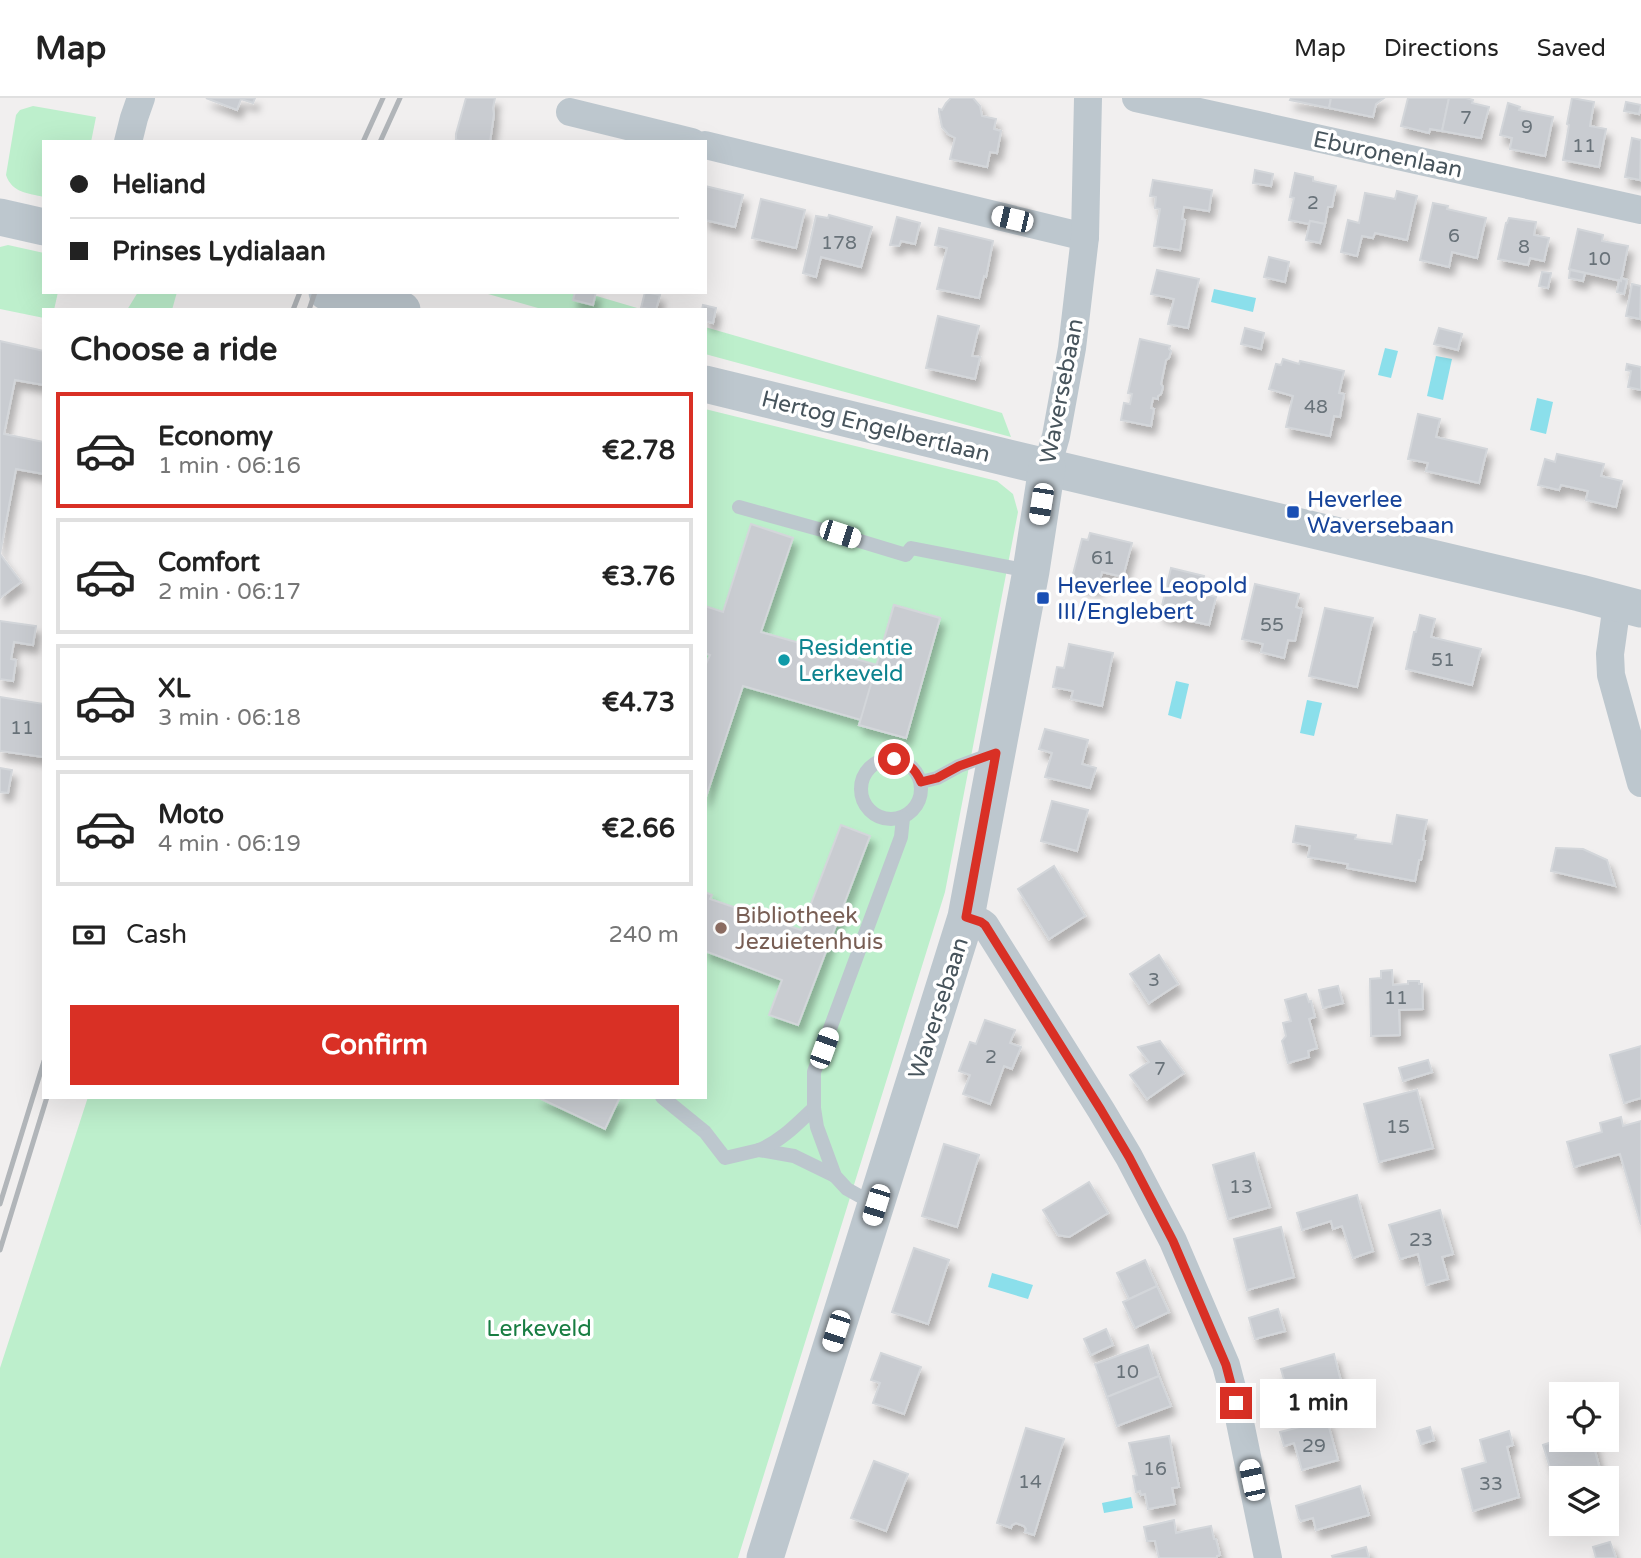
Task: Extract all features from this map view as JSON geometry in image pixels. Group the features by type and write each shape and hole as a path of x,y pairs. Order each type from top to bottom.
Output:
{"street":[{"path":"128,140 141,98"},
{"name":"Waversebaan","path":"765,1558 966,917 1031,571 1047,467 1056,436 1072,348 1085,237 1088,98"},
{"name":"Eburonenlaan","path":"1136,98 1641,210"},
{"path":"570,113 684,140"},
{"path":"707,145 1085,237"},
{"path":"0,217 42,227"},
{"path":"335,294 393,308"},
{"name":"Hertog Engelbertlaan","path":"707,384 1629,606"},
{"path":"1629,606 1610,654 1611,675 1641,783"},
{"path":"966,917 981,922 1000,949 1129,1157 1173,1241 1226,1365 1268,1558"}],"lane":[{"path":"739,507 906,555 911,548 1031,571"},
{"path":"921,782 996,753"},
{"path":"884,760 903,761 917,773 921,782 920,799 911,813 903,818 882,819 866,806 862,796 864,777 876,763 884,760"},
{"path":"835,1176 817,1127 814,1072 901,837 903,818"},
{"path":"664,1099 705,1132 725,1158 773,1144 814,1108"},
{"path":"759,1150 793,1156 835,1176 847,1189 876,1205"}],"green space":[{"path":"33,106 96,117 91,140 42,140 42,197 16,189 6,175 16,115 20,110"},
{"path":"8,245 42,253 42,294 58,294 54,308 42,308 42,318 0,309 0,247"},
{"path":"137,294 176,294 173,308 128,308"},
{"path":"488,294 590,294 637,308 538,308"},
{"path":"707,328 1002,413 1011,437 707,355"},
{"name":"Lerkeveld","path":"707,409 997,481 1013,494 1018,512 945,892 738,1558 0,1558 0,1368 87,1099 707,1099"}],"water":[{"path":"1214,289 1256,298 1253,312 1211,302"},
{"path":"1385,348 1398,351 1391,378 1378,375"},
{"path":"1436,356 1452,359 1443,400 1427,396"},
{"path":"1537,398 1553,402 1546,434 1530,430"},
{"path":"1176,681 1189,684 1181,719 1168,715"},
{"path":"1307,700 1322,703 1314,736 1300,733"},
{"path":"992,1273 1033,1285 1028,1299 988,1287"},
{"path":"1131,1497 1133,1508 1104,1513 1102,1503"}],"building":[{"path":"206,98 255,98 253,103 241,99 237,110"},
{"path":"466,98 495,98 490,140 456,140"},
{"path":"951,98 973,98 980,106 982,116 996,119 994,129 1001,131 997,153 990,152 987,167 950,159 955,138 942,127 939,109 942,110"},
{"path":"1331,98 1329,108 1290,100"},
{"path":"1331,98 1384,98 1376,104 1373,117 1329,108"},
{"path":"1408,98 1449,98 1442,131 1430,129 1429,133 1401,126"},
{"path":"1449,98 1466,98 1473,100 1472,103 1489,107 1481,138 1442,131"},
{"path":"1572,98 1594,102 1590,126 1606,129 1599,167 1563,160"},
{"path":"1626,102 1641,105 1639,114 1624,111"},
{"path":"1508,103 1520,107 1519,110 1553,117 1545,156 1510,149 1512,138 1500,135"},
{"path":"1632,138 1641,140 1640,180 1625,177"},
{"path":"1255,170 1273,174 1271,186 1253,183"},
{"path":"1295,173 1313,177 1313,181 1336,186 1325,224 1289,220 1294,198 1290,197"},
{"path":"1153,180 1212,190 1209,211 1184,207 1182,219 1185,220 1180,250 1154,246 1160,209 1155,208 1156,197 1150,196"},
{"path":"707,186 743,195 735,227 707,220"},
{"path":"1397,191 1417,196 1407,240 1375,233 1373,238 1362,236 1357,256 1341,252 1348,220 1359,223 1365,193 1395,199"},
{"path":"761,199 805,210 796,248 752,238"},
{"path":"1433,203 1486,218 1477,258 1452,252 1449,267 1420,260"},
{"path":"829,215 872,227 861,267 821,257 816,277 803,273 816,216 828,218"},
{"path":"897,217 920,223 915,244 901,241 899,246 890,245"},
{"path":"1509,218 1536,222 1534,235 1549,238 1544,261 1530,258 1528,265 1498,259"},
{"path":"1310,221 1325,224 1320,243 1306,240"},
{"path":"939,228 993,241 979,298 937,289 947,248 935,245"},
{"path":"1578,229 1603,235 1602,241 1628,246 1621,281 1569,269"},
{"path":"1269,257 1289,262 1285,282 1264,277"},
{"path":"1157,270 1199,279 1188,328 1168,324 1174,299 1151,294"},
{"path":"1570,270 1585,273 1583,281 1569,278"},
{"path":"1542,272 1551,273 1548,288 1539,286"},
{"path":"1621,278 1627,280 1624,294 1617,292"},
{"path":"1632,284 1641,286 1640,319 1626,316"},
{"path":"574,294 596,294 593,305 573,300"},
{"path":"644,294 660,295 657,308 641,308"},
{"path":"703,305 716,308 713,323 707,322 707,308 702,308"},
{"path":"938,316 979,326 972,356 980,357 975,379 926,368"},
{"path":"1245,328 1264,333 1261,349 1241,344"},
{"path":"1439,328 1462,334 1458,350 1434,344"},
{"path":"1140,339 1170,346 1171,351 1166,360 1161,394 1158,399 1153,398 1151,426 1121,420 1124,403 1130,404 1132,394 1128,393"},
{"path":"0,341 42,351 42,385 15,380 4,434 42,442 42,474 16,469 0,554"},
{"path":"1283,359 1344,371 1339,393 1344,394 1340,417 1334,416 1330,436 1286,427 1293,396 1269,389 1276,364 1281,365"},
{"path":"1627,364 1641,367 1641,390 1628,387 1631,371 1626,370"},
{"path":"1418,414 1440,419 1436,437 1487,449 1479,483 1426,471 1428,463 1408,459"},
{"path":"1557,454 1604,464 1601,476 1622,481 1616,507 1586,500 1588,491 1561,485 1559,490 1538,485 1545,459 1555,462"},
{"name":"Residentie Lerkeveld","path":"751,524 793,538 761,632 877,665 894,605 940,618 906,738 859,725 861,720 743,686 707,794 707,662 710,655 707,654 707,607 723,612"},
{"path":"1090,533 1132,543 1123,577 1102,572 1098,588 1071,582 1082,539 1088,540"},
{"path":"0,554 21,582 0,598"},
{"path":"1171,568 1204,576 1200,593 1216,597 1209,625 1160,614"},
{"path":"1255,584 1299,594 1296,607 1302,609 1295,641 1288,640 1284,658 1261,652 1263,644 1242,639"},
{"path":"894,605 940,618 906,738 859,725"},
{"path":"1325,608 1373,618 1357,687 1309,676"},
{"path":"1420,615 1435,619 1431,637 1481,649 1472,685 1406,669"},
{"path":"0,621 36,626 33,645 14,642 11,659 16,660 13,681 0,679"},
{"path":"1069,644 1113,653 1102,706 1071,699 1073,691 1053,687 1057,667 1064,668"},
{"path":"0,697 42,704 42,757 0,751"},
{"path":"1045,729 1088,740 1082,764 1096,768 1090,788 1045,777 1052,753 1039,749"},
{"path":"0,768 12,770 8,793 0,792"},
{"path":"1052,801 1088,810 1077,851 1041,841"},
{"path":"1397,815 1427,820 1415,881 1347,868 1348,864 1308,857 1310,846 1293,842 1296,826 1356,835 1355,839 1392,844"},
{"path":"841,825 870,836 798,1025 769,1015 782,980 707,952 707,893 712,895 710,899 801,930"},
{"path":"1556,848 1583,849 1607,860 1615,886 1551,871"},
{"path":"1054,866 1085,916 1049,939 1018,889"},
{"path":"1159,955 1178,984 1149,1003 1130,974"},
{"path":"1392,970 1393,985 1408,984 1408,981 1419,981 1419,984 1422,984 1423,1009 1399,1010 1400,1035 1371,1036 1370,979 1381,978 1381,971"},
{"path":"1338,986 1343,1003 1323,1008 1319,990"},
{"path":"1306,994 1309,1002 1311,1001 1315,1017 1309,1019 1317,1048 1308,1051 1309,1057 1288,1063 1282,1041 1286,1036 1283,1023 1291,1021 1285,1000"},
{"path":"985,1020 1015,1030 1010,1043 1021,1047 1012,1069 1004,1066 990,1104 963,1094 970,1075 959,1071 970,1042 976,1044"},
{"path":"1160,1041 1184,1073 1147,1099 1130,1075 1149,1062 1138,1047"},
{"path":"1641,1046 1641,1098 1624,1103 1610,1055"},
{"path":"1428,1060 1432,1072 1403,1081 1399,1068"},
{"path":"1417,1090 1433,1148 1379,1162 1364,1104"},
{"path":"541,1099 619,1099 605,1129"},
{"path":"1621,1117 1623,1126 1641,1121 1641,1225 1620,1154 1574,1167 1567,1142 1602,1132 1600,1123"},
{"path":"944,1144 979,1155 957,1227 922,1216"},
{"path":"1254,1153 1270,1207 1228,1219 1213,1165"},
{"path":"1089,1182 1108,1213 1069,1237 1058,1235 1043,1210"},
{"path":"1357,1195 1373,1251 1353,1258 1342,1226 1333,1229 1331,1221 1302,1230 1297,1213"},
{"path":"1440,1210 1453,1254 1442,1257 1448,1279 1426,1285 1418,1254 1400,1259 1389,1225"},
{"path":"1281,1227 1294,1277 1247,1290 1234,1239"},
{"path":"914,1248 949,1260 928,1324 892,1312"},
{"path":"1145,1260 1157,1286 1129,1299 1117,1273"},
{"path":"1157,1286 1169,1312 1135,1328 1123,1302"},
{"path":"1278,1309 1285,1331 1255,1339 1249,1318"},
{"path":"1106,1329 1113,1345 1091,1355 1084,1339"},
{"path":"1148,1345 1159,1376 1107,1397 1095,1364"},
{"path":"881,1353 921,1367 904,1414 873,1403 880,1383 871,1380"},
{"path":"1334,1354 1344,1393 1292,1408 1281,1369"},
{"path":"1159,1376 1171,1406 1117,1426 1107,1397"},
{"path":"1327,1420 1338,1460 1302,1470 1294,1443 1284,1446 1280,1432"},
{"path":"1430,1427 1434,1440 1421,1444 1417,1431"},
{"path":"1026,1428 1064,1439 1034,1535 1025,1532 1024,1526 1016,1523 1011,1528 997,1523"},
{"path":"1509,1431 1513,1445 1507,1447 1519,1497 1473,1511 1462,1469 1486,1462 1480,1440"},
{"path":"1169,1436 1179,1487 1172,1488 1175,1504 1148,1509 1145,1494 1136,1492 1133,1476 1137,1475 1129,1443"},
{"path":"1549,1443 1549,1452 1595,1452 1599,1466 1549,1466 1543,1445"},
{"path":"874,1461 908,1474 886,1531 851,1518"},
{"path":"1360,1486 1369,1515 1316,1530 1313,1518 1301,1521 1299,1518 1296,1506"},
{"path":"1174,1520 1176,1533 1211,1526 1220,1555 1217,1558 1159,1558 1155,1541 1147,1541 1144,1527"},
{"path":"1610,1542 1616,1558 1596,1558 1593,1547"},
{"path":"1366,1547 1369,1558 1332,1556"}],"railway":[{"path":"364,140 383,98"},
{"path":"381,140 400,98"},
{"path":"294,308 299,294"},
{"path":"310,308 314,294"},
{"path":"0,1204 42,1068"},
{"path":"0,1250 46,1099"}],"place":[{"name":"Heverlee Waversebaan","path":"1293,512"},
{"name":"Heverlee Leopold III/Englebert","path":"1043,598"},
{"name":"Residentie Lerkeveld","path":"784,660"},
{"name":"Bibliotheek Jezuietenhuis","path":"721,928"}],"route":[{"path":"894,759 911,766 921,782 996,753 966,917 985,925 1129,1157 1173,1241 1226,1365 1236,1403"}]}
